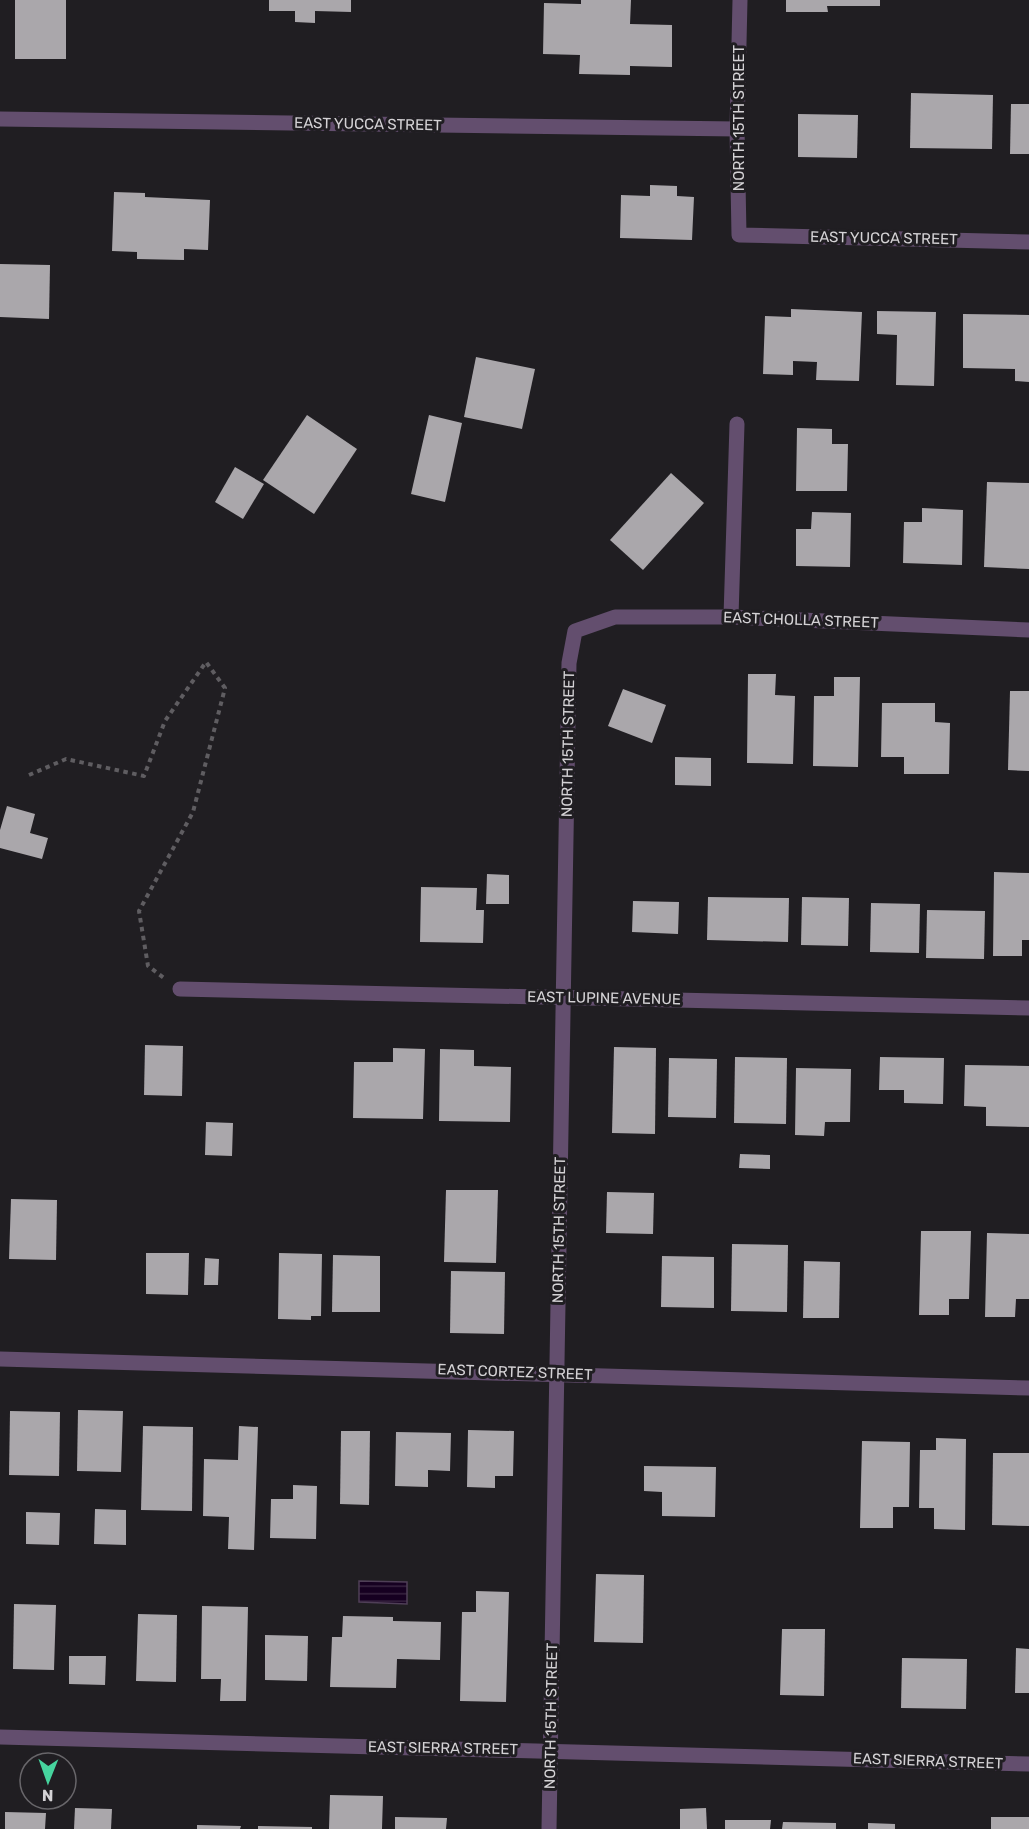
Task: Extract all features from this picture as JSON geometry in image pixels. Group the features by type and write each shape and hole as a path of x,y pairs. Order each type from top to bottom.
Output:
{"street":[{"name":"NORTH 15TH STREET","path":"739,235 737,129 740,0"},
{"name":"EAST YUCCA STREET","path":"0,119 737,129"},
{"name":"EAST YUCCA STREET","path":"739,235 1029,242"},
{"path":"731,617 737,424"},
{"name":"EAST CHOLLA STREET","path":"575,631 615,617 731,617 1029,630"},
{"name":"NORTH 15TH STREET","path":"549,1829 569,663 575,631"},
{"name":"EAST LUPINE AVENUE","path":"180,989 1029,1008"},
{"name":"EAST CORTEZ STREET","path":"0,1359 1029,1388"},
{"name":"EAST SIERRA STREET","path":"0,1737 1029,1764"}],"path":[{"path":"29,775 66,759 144,776 165,721 206,662 225,688 193,812 139,911 148,966 180,989"}],"shaded area":[{"path":"359,1581 407,1582 407,1604 359,1602"}],"building":[{"path":"15,0 66,0 66,59 15,59"},
{"path":"269,0 351,0 351,12 315,11 315,23 295,22 295,11 269,11"},
{"path":"581,0 631,0 630,24 672,25 672,67 630,66 630,75 579,74 580,55 543,54 544,3 581,4"},
{"path":"786,0 880,0 880,6 827,6 828,12 786,12"},
{"path":"911,93 993,95 992,149 910,148"},
{"path":"1011,104 1029,104 1029,154 1010,154"},
{"path":"798,114 858,115 857,158 798,157"},
{"path":"650,185 677,186 677,196 694,197 692,240 620,238 621,195 650,196"},
{"path":"114,192 145,193 145,197 210,200 208,250 184,249 184,260 137,259 137,252 112,251"},
{"path":"0,264 50,265 49,319 0,317"},
{"path":"791,309 862,312 859,381 816,380 817,362 793,361 793,375 763,374 765,316 791,317"},
{"path":"877,311 936,312 934,386 896,385 897,335 877,334"},
{"path":"963,314 1029,315 1029,382 1015,381 1015,369 963,368"},
{"path":"476,357 535,369 522,429 464,417"},
{"path":"307,415 357,449 314,514 263,480"},
{"path":"429,415 462,423 445,502 411,494"},
{"path":"797,428 832,429 832,444 848,444 847,491 796,491"},
{"path":"235,467 264,484 243,519 215,502"},
{"path":"671,473 704,503 643,570 610,540"},
{"path":"987,482 1029,483 1029,569 984,567"},
{"path":"922,508 963,510 962,565 903,563 904,522 922,522"},
{"path":"812,512 851,513 850,567 796,566 796,529 811,529"},
{"path":"748,674 776,674 775,695 795,696 793,764 747,763"},
{"path":"834,677 860,677 858,767 813,766 814,696 834,696"},
{"path":"623,689 666,705 652,743 608,726"},
{"path":"1010,691 1029,691 1029,771 1008,770"},
{"path":"882,703 935,703 935,722 950,723 949,774 904,774 904,757 881,757"},
{"path":"675,757 711,758 711,786 675,785"},
{"path":"7,806 35,814 30,833 48,838 42,859 0,848 0,830"},
{"path":"994,872 1029,873 1029,940 1022,940 1022,956 993,956"},
{"path":"487,874 509,875 509,904 486,904"},
{"path":"421,887 477,888 476,910 484,910 483,943 420,942"},
{"path":"708,897 789,898 788,942 707,940"},
{"path":"802,897 849,898 848,946 801,945"},
{"path":"633,901 679,902 678,934 632,932"},
{"path":"871,903 920,904 919,953 870,952"},
{"path":"927,910 985,911 984,959 926,958"},
{"path":"145,1045 183,1046 182,1096 144,1095"},
{"path":"614,1047 656,1048 655,1134 612,1133"},
{"path":"393,1048 425,1049 423,1119 353,1118 354,1062 393,1062"},
{"path":"440,1049 474,1050 474,1066 511,1067 510,1122 439,1121"},
{"path":"735,1057 787,1058 786,1124 734,1123"},
{"path":"880,1057 944,1058 943,1104 904,1103 904,1090 879,1090"},
{"path":"669,1058 717,1059 716,1118 668,1117"},
{"path":"965,1065 1029,1066 1029,1127 986,1126 986,1107 964,1106"},
{"path":"796,1068 851,1069 850,1122 825,1122 824,1136 795,1135"},
{"path":"206,1122 233,1123 232,1156 205,1155"},
{"path":"740,1154 770,1155 770,1169 739,1168"},
{"path":"446,1190 498,1190 496,1263 444,1262"},
{"path":"607,1192 654,1193 653,1234 606,1233"},
{"path":"11,1199 57,1200 56,1260 9,1259"},
{"path":"921,1231 971,1231 969,1299 949,1299 949,1315 919,1315"},
{"path":"987,1233 1029,1234 1029,1299 1016,1299 1015,1317 985,1317"},
{"path":"732,1244 788,1245 787,1312 731,1311"},
{"path":"146,1253 189,1253 188,1295 146,1294"},
{"path":"279,1253 322,1254 321,1316 311,1316 311,1320 278,1319"},
{"path":"333,1255 380,1256 380,1312 332,1312"},
{"path":"662,1256 714,1257 714,1308 661,1307"},
{"path":"205,1258 219,1259 218,1285 204,1285"},
{"path":"804,1261 840,1262 839,1318 803,1318"},
{"path":"451,1271 505,1272 504,1334 450,1333"},
{"path":"78,1410 123,1411 121,1472 77,1471"},
{"path":"10,1411 60,1412 59,1476 9,1475"},
{"path":"143,1426 193,1427 192,1511 141,1510"},
{"path":"239,1426 258,1427 254,1550 228,1549 229,1517 203,1516 204,1459 238,1460"},
{"path":"468,1430 514,1431 513,1476 495,1476 495,1488 467,1487"},
{"path":"341,1431 370,1431 369,1505 340,1504"},
{"path":"396,1432 451,1433 450,1471 428,1470 428,1487 395,1486"},
{"path":"936,1438 966,1439 965,1530 934,1529 934,1508 919,1508 920,1450 936,1450"},
{"path":"862,1441 910,1442 909,1507 893,1507 893,1528 860,1528"},
{"path":"993,1453 1029,1453 1029,1526 992,1525"},
{"path":"644,1466 716,1467 715,1517 662,1516 662,1492 644,1491"},
{"path":"293,1485 317,1486 316,1539 270,1538 271,1499 293,1499"},
{"path":"95,1509 126,1510 126,1545 94,1544"},
{"path":"26,1512 60,1513 59,1545 26,1544"},
{"path":"596,1574 644,1575 643,1643 594,1642"},
{"path":"476,1591 509,1592 506,1702 460,1701 462,1612 476,1612"},
{"path":"14,1604 56,1605 54,1670 13,1669"},
{"path":"202,1606 248,1607 246,1701 220,1701 221,1679 201,1679"},
{"path":"138,1614 177,1615 176,1682 136,1681"},
{"path":"343,1616 393,1617 393,1621 441,1622 440,1660 397,1659 396,1688 330,1687 332,1637 342,1637"},
{"path":"782,1629 825,1629 824,1696 780,1695"},
{"path":"265,1635 308,1636 307,1681 265,1680"},
{"path":"1016,1648 1029,1649 1029,1693 1015,1693"},
{"path":"69,1656 106,1656 105,1685 69,1684"},
{"path":"902,1658 967,1659 966,1709 901,1708"},
{"path":"330,1795 383,1796 382,1829 329,1829"},
{"path":"78,1808 112,1809 111,1829 74,1829 75,1811 78,1811"},
{"path":"706,1808 707,1829 680,1829 680,1809"},
{"path":"5,1812 46,1813 45,1829 5,1829"},
{"path":"395,1817 447,1818 446,1829 395,1829"},
{"path":"991,1817 1029,1817 1029,1829 991,1829"},
{"path":"725,1820 771,1820 770,1829 725,1829"},
{"path":"783,1822 836,1823 836,1829 782,1829"},
{"path":"868,1823 895,1824 895,1829 868,1829"},
{"path":"197,1825 241,1826 240,1829 197,1829"},
{"path":"258,1826 312,1827 312,1829 258,1829"}]}
